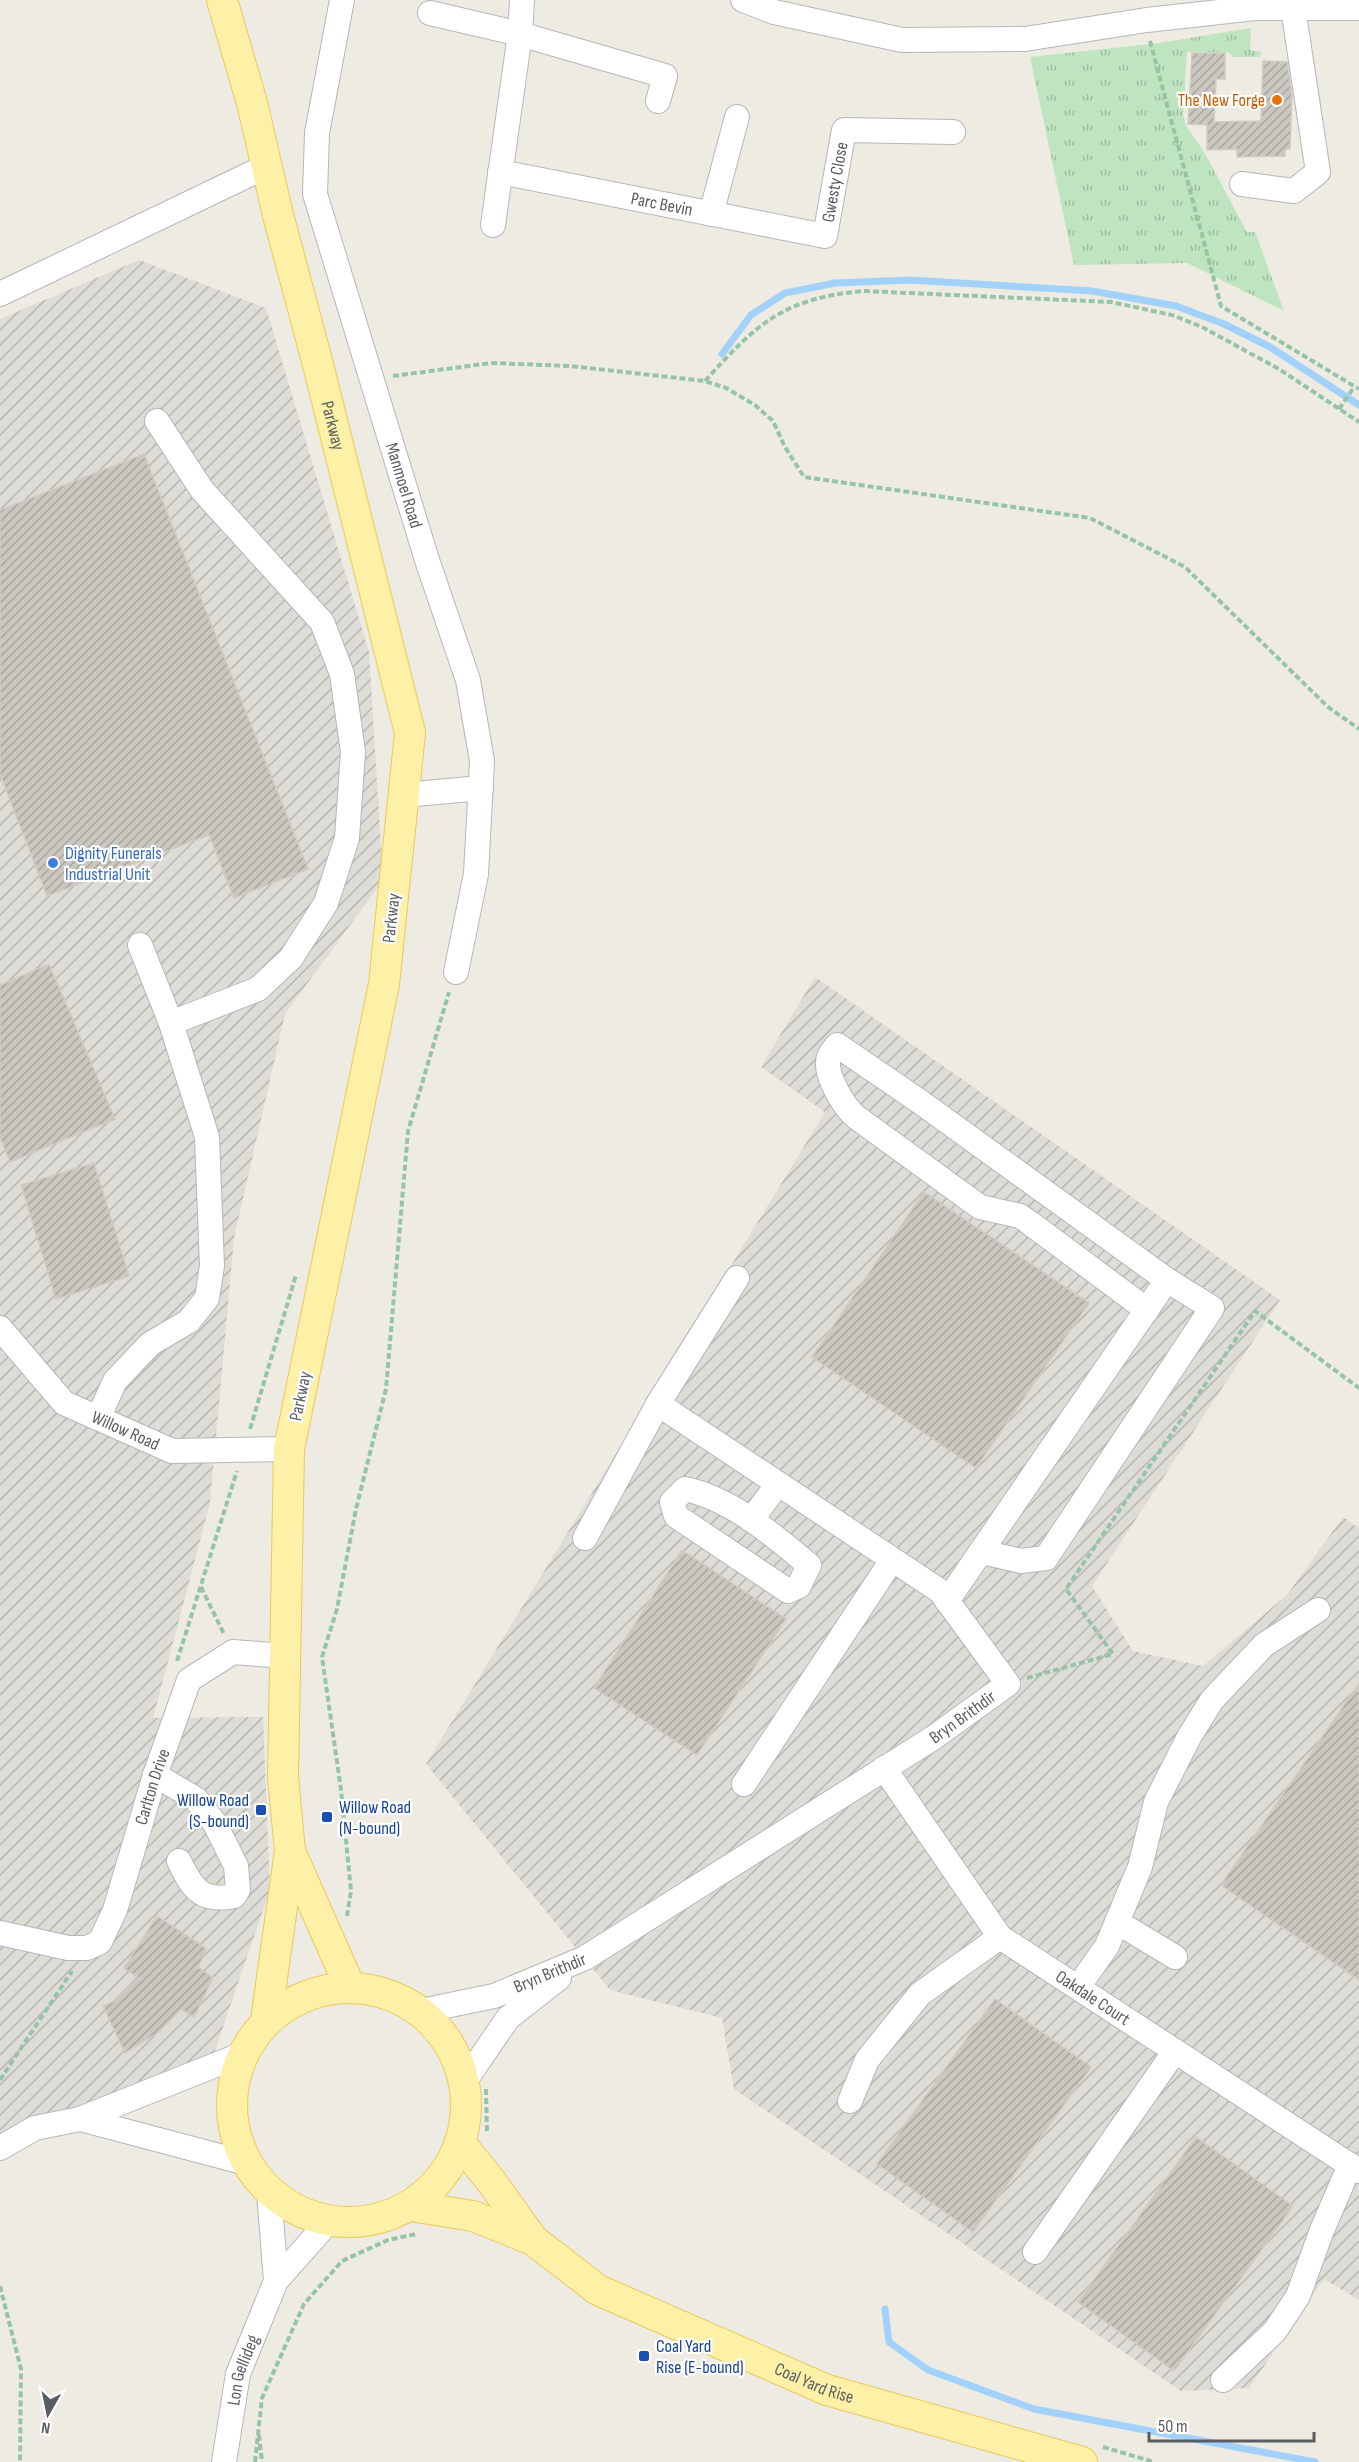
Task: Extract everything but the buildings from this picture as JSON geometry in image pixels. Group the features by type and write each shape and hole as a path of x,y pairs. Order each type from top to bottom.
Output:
{"main road":[{"name":"Parkway","path":"222,0 252,103 410,733 384,984 289,1449 283,1777 290,1851"},
{"path":"290,1851 350,1987"},
{"path":"266,2020 290,1851"},
{"path":"350,1987 387,1993 421,2011 441,2030 456,2054 478,2080 467,2112 461,2144 449,2168 432,2190 410,2206 385,2217 357,2223 329,2221 297,2211 269,2192 246,2163 233,2128 232,2090 243,2054 253,2036 266,2020 291,2002 320,1990 350,1987"},
{"name":"Coal Yard Rise","path":"461,2144 533,2240"},
{"name":"Coal Yard Rise","path":"410,2206 473,2216 533,2240 598,2290 827,2390 1090,2454"}],"street":[{"name":"Manmoel Road","path":"342,0 317,133 315,194 427,560 468,680 482,761 476,874 456,972"},
{"path":"493,225 520,34 522,0"},
{"path":"742,0 774,12 902,40 1025,39 1147,20 1255,8 1359,8"},
{"path":"1242,184 1294,191 1318,172 1293,8"},
{"path":"430,13 520,34 665,76 658,100"},
{"path":"711,213 737,117"},
{"name":"Gwesty Close","path":"825,236 844,130 953,132"},
{"path":"0,294 267,166"},
{"name":"Parc Bevin","path":"500,172 825,236"},
{"path":"156,420 202,490 322,622 342,674 353,752 347,838 326,903 291,958 258,989 171,1023"},
{"path":"404,795 481,788"},
{"path":"98,1418 115,1381 150,1344 189,1322 207,1298 212,1266 207,1137 171,1023 140,945"},
{"path":"982,1552 1022,1561 1046,1558 1212,1308 1167,1280 919,1101 837,1045 831,1054 828,1068 845,1105 856,1117 980,1207 1020,1216 1147,1310"},
{"path":"585,1538 658,1404 737,1278"},
{"path":"947,1600 1167,1280"},
{"name":"Willow Road","path":"0,1328 64,1403 172,1451 289,1449"},
{"name":"Bryn Brithdir","path":"421,2011 494,1996 585,1958 933,1738 1008,1684 940,1591 658,1404"},
{"path":"751,1520 778,1484"},
{"path":"685,1489 702,1492 751,1520 809,1565 799,1586 788,1591 676,1516 672,1502 685,1489"},
{"path":"744,1784 892,1560"},
{"path":"1077,1987 1107,1946 1140,1867 1156,1802 1189,1737 1212,1700 1264,1645 1318,1610"},
{"path":"233,1652 285,1656"},
{"name":"Carlton Drive","path":"87,1948 100,1942 115,1910 155,1775 189,1680 233,1652"},
{"name":"Oakdale Court","path":"884,1768 1000,1937 1354,2168"},
{"path":"155,1775 196,1799 214,1822 236,1866 238,1890 234,1896 224,1898 199,1893 188,1881 179,1861"},
{"path":"1117,1922 1174,1957"},
{"path":"0,1933 49,1945 87,1948"},
{"path":"850,2100 867,2060 920,1994 1000,1937"},
{"path":"478,2080 508,2018 585,1958"},
{"path":"1035,2252 1175,2051"},
{"path":"0,2148 35,2128 80,2119 243,2054"},
{"path":"80,2119 246,2163"},
{"path":"1223,2380 1275,2331 1298,2296 1322,2230 1354,2168"},
{"name":"Lon Gellideg","path":"269,2192 276,2281"},
{"name":"Lon Gellideg","path":"224,2462 238,2374 276,2281 329,2221"}],"path":[{"path":"1147,20 1151,51 1221,306 1359,389"},
{"path":"705,381 740,341 760,324 781,311 834,294 863,291 1111,302 1172,315 1231,342 1279,369 1359,422"},
{"path":"371,379 491,363 570,366 705,381 726,388 755,405 773,421 785,447 804,477 1090,518 1185,567 1328,707 1359,729"},
{"path":"1340,409 1354,387"},
{"path":"346,1921 351,1891 341,1790 322,1657 337,1609 356,1509 386,1389 408,1131 438,1023 456,972"},
{"path":"1008,1684 1113,1654 1065,1589 1255,1311 1359,1388"},
{"path":"176,1663 244,1450"},
{"path":"201,1586 233,1652"},
{"path":"0,2080 87,1948"},
{"path":"478,2080 486,2088 486,2132 490,2142"},
{"path":"255,2462 262,2398 304,2304 342,2261 388,2240 424,2232"},
{"path":"0,2286 21,2368 20,2462"},
{"path":"258,2428 262,2462"},
{"path":"1090,2454 1154,2462"}],"shaded area":[{"path":"139,260 266,308 369,652 383,880 285,1014 234,1238 210,1503 153,1718 263,1717 270,1890 213,2056 0,2158 0,319"},
{"path":"815,977 1280,1300 1092,1586 1133,1651 1203,1666 1287,1595 1343,1517 1359,1528 1359,2300 1324,2279 1249,2388 1181,2391 734,2089 722,2018 610,1990 426,1764 825,1112 761,1067"}],"green space":[{"path":"1251,28 1250,50 1261,52 1260,57 1233,57 1228,52 1187,52 1183,114 1186,126 1203,150 1247,232 1255,232 1284,311 1187,263 1074,265 1030,57 1159,43"}],"waterway":[{"path":"722,354 751,315 785,293 835,283 910,280 1092,291 1176,306 1224,324 1270,347 1359,405"},
{"path":"885,2309 889,2342 928,2370 1034,2409 1315,2462"}],"place":[{"name":"The New Forge","path":"1277,100"},
{"name":"Dignity Funerals Industrial Unit","path":"53,863"},
{"name":"Willow Road (S-bound)","path":"261,1810"},
{"name":"Willow Road (N-bound)","path":"327,1817"},
{"name":"Coal Yard Rise (E-bound)","path":"644,2356"}]}
